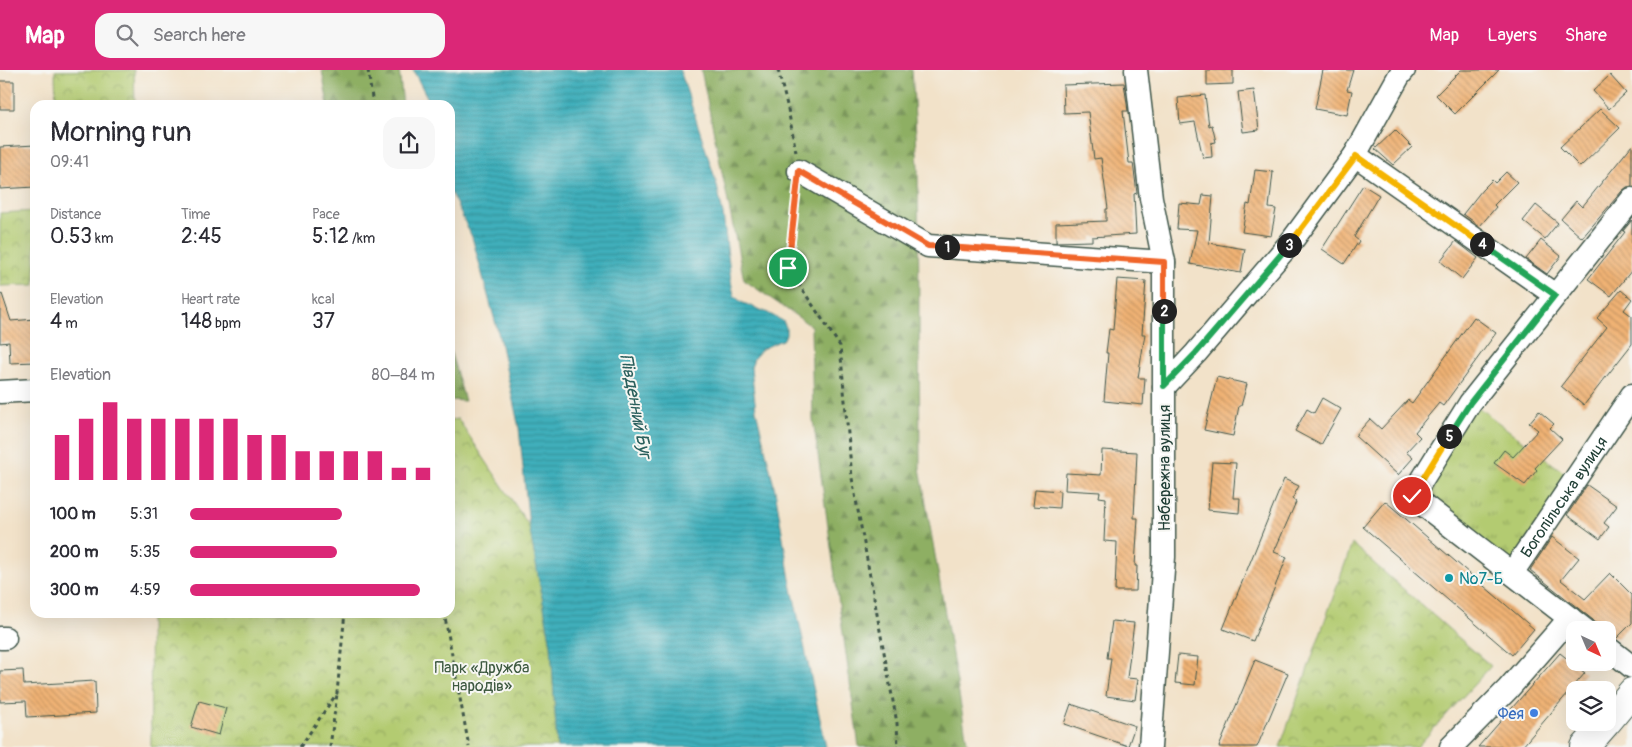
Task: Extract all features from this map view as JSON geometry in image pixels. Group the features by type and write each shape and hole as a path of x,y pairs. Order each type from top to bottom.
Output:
{"main road":[{"path":"1616,711 1632,692"},
{"path":"1585,747 1599,731"}],"street":[{"name":"Набережна вулиця","path":"1136,70 1151,198 1164,262 1164,557 1150,747"},
{"path":"1164,386 1196,353 1291,242 1356,156 1404,70"},
{"path":"1356,156 1555,295"},
{"path":"799,171 928,246 1164,262"},
{"path":"1573,621 1412,496 1470,403 1632,198"},
{"path":"0,392 30,390"},
{"name":"Богопільська вулиця","path":"1512,573 1632,395"},
{"path":"1450,747 1508,688 1566,634"},
{"path":"1616,654 1632,667"}],"path":[{"path":"368,70 372,100"},
{"path":"778,70 788,110 799,171 788,268 840,346 852,478 897,723 898,747"},
{"path":"330,747 344,618"},
{"path":"445,618 469,747"},
{"path":"300,747 337,693"}],"green space":[{"path":"134,70 135,100 56,100 55,71"},
{"path":"322,70 399,70 402,100 327,100"},
{"path":"701,70 912,70 918,167 920,468 968,747 859,747 813,419 811,326 744,280"},
{"path":"30,211 30,285 0,286 0,213"},
{"path":"455,367 465,401 455,400"},
{"path":"1474,404 1570,477 1511,564 1418,496"},
{"name":"Парк «Дружба народів»","path":"455,419 458,419 529,526 551,645 557,747 151,747 150,618 455,618"},
{"path":"1352,544 1491,666 1417,747 1280,747"}],"water":[{"name":"Південний Буг","path":"413,70 680,70 716,181 723,214 734,295 741,302 783,321 786,327 784,339 762,349 754,358 751,368 756,410 775,490 790,579 826,747 557,747 551,645 529,526 519,428 498,332 472,237 455,201 455,100 428,100"}],"building":[{"path":"1207,70 1233,70 1233,84 1207,85"},
{"path":"1323,70 1353,70 1347,90 1352,91 1347,115 1315,109"},
{"path":"1461,70 1499,70 1455,114 1436,95"},
{"path":"1610,75 1626,93 1609,109 1593,91"},
{"path":"0,81 14,81 14,109 0,109"},
{"path":"1124,83 1128,111 1123,111 1129,163 1133,163 1137,193 1134,194 1136,234 1092,237 1092,241 1056,242 1056,223 1106,221 1106,209 1108,209 1101,158 1094,159 1088,112 1064,113 1063,85"},
{"path":"1254,90 1259,130 1243,132 1238,92"},
{"path":"1205,95 1209,126 1212,125 1216,142 1211,143 1212,157 1203,158 1195,122 1180,124 1178,98"},
{"path":"1600,109 1620,128 1580,167 1560,147"},
{"path":"1395,130 1412,147 1393,165 1375,149"},
{"path":"30,145 30,187 0,189 0,147"},
{"path":"1632,145 1632,186 1622,191 1582,238 1561,219 1576,201 1582,207"},
{"path":"1255,170 1273,172 1269,208 1276,209 1271,236 1242,232 1247,204 1250,205"},
{"path":"1506,172 1517,182 1494,205 1496,207 1480,226 1463,214 1492,180 1495,183"},
{"path":"1363,185 1379,195 1354,237 1359,241 1344,264 1322,249"},
{"path":"1203,195 1213,196 1209,243 1245,249 1241,273 1190,264 1197,230 1177,229 1179,203 1201,205"},
{"path":"1536,205 1558,223 1545,239 1523,221"},
{"path":"1632,220 1632,270 1611,296 1588,279 1625,232 1623,231"},
{"path":"1541,240 1561,256 1547,274 1526,259"},
{"path":"1456,241 1478,258 1462,279 1440,261"},
{"path":"1117,279 1146,281 1142,334 1145,334 1138,378 1145,378 1143,405 1104,401 1108,353 1106,353 1109,329 1113,330"},
{"path":"1621,290 1632,299 1624,310 1632,316 1632,344 1584,405 1561,386 1607,327 1597,318"},
{"path":"2,294 11,321 30,319 30,362 10,363 9,342 0,343 0,295"},
{"path":"1474,317 1496,333 1443,406 1439,403 1415,432 1420,437 1406,452 1413,458 1398,475 1355,436 1370,419 1381,429 1408,400 1412,403"},
{"path":"1217,377 1247,384 1241,406 1239,406 1233,436 1204,430"},
{"path":"1322,398 1341,409 1321,445 1295,431 1307,409 1314,413"},
{"path":"1539,411 1554,424 1550,428 1562,439 1535,468 1537,470 1525,485 1494,463 1504,450 1513,457 1538,430 1529,423"},
{"path":"1102,450 1137,452 1134,518 1138,518 1135,566 1137,566 1136,591 1115,591 1117,542 1104,541 1106,498 1099,497 1100,492 1065,490 1066,473 1101,475"},
{"path":"1212,462 1236,463 1233,498 1240,498 1239,513 1208,510"},
{"path":"1284,479 1299,486 1292,499 1296,502 1274,552 1287,557 1253,641 1223,629"},
{"path":"1587,485 1617,506 1604,523 1609,527 1600,539 1567,515"},
{"path":"1035,489 1060,491 1059,508 1033,506"},
{"name":"№7-Б","path":"1385,501 1534,629 1512,655 1363,527"},
{"path":"1552,537 1579,558 1561,580 1585,599 1610,573 1632,595 1632,623 1616,638 1616,621 1594,621 1530,570"},
{"path":"1112,621 1134,623 1127,678 1138,679 1135,700 1106,696 1111,658 1107,658"},
{"path":"1560,653 1566,658 1566,671 1582,671 1585,673 1578,681 1566,681 1566,695 1522,747 1478,747"},
{"path":"1178,655 1198,657 1195,685 1175,683"},
{"path":"1255,660 1288,673 1257,747 1219,747"},
{"path":"23,670 24,685 95,681 96,713 27,717 26,701 0,702 0,671"},
{"path":"199,701 226,708 219,735 191,727"},
{"path":"1071,704 1135,726 1128,746 1064,724"}],"place":[{"name":"№7-Б","path":"1449,578"},
{"name":"Фея","path":"1534,713"}],"route":[{"path":"788,268 799,171 928,246 1164,262 1164,386 1196,353 1291,242 1356,156 1555,295 1470,403 1412,496"}]}
